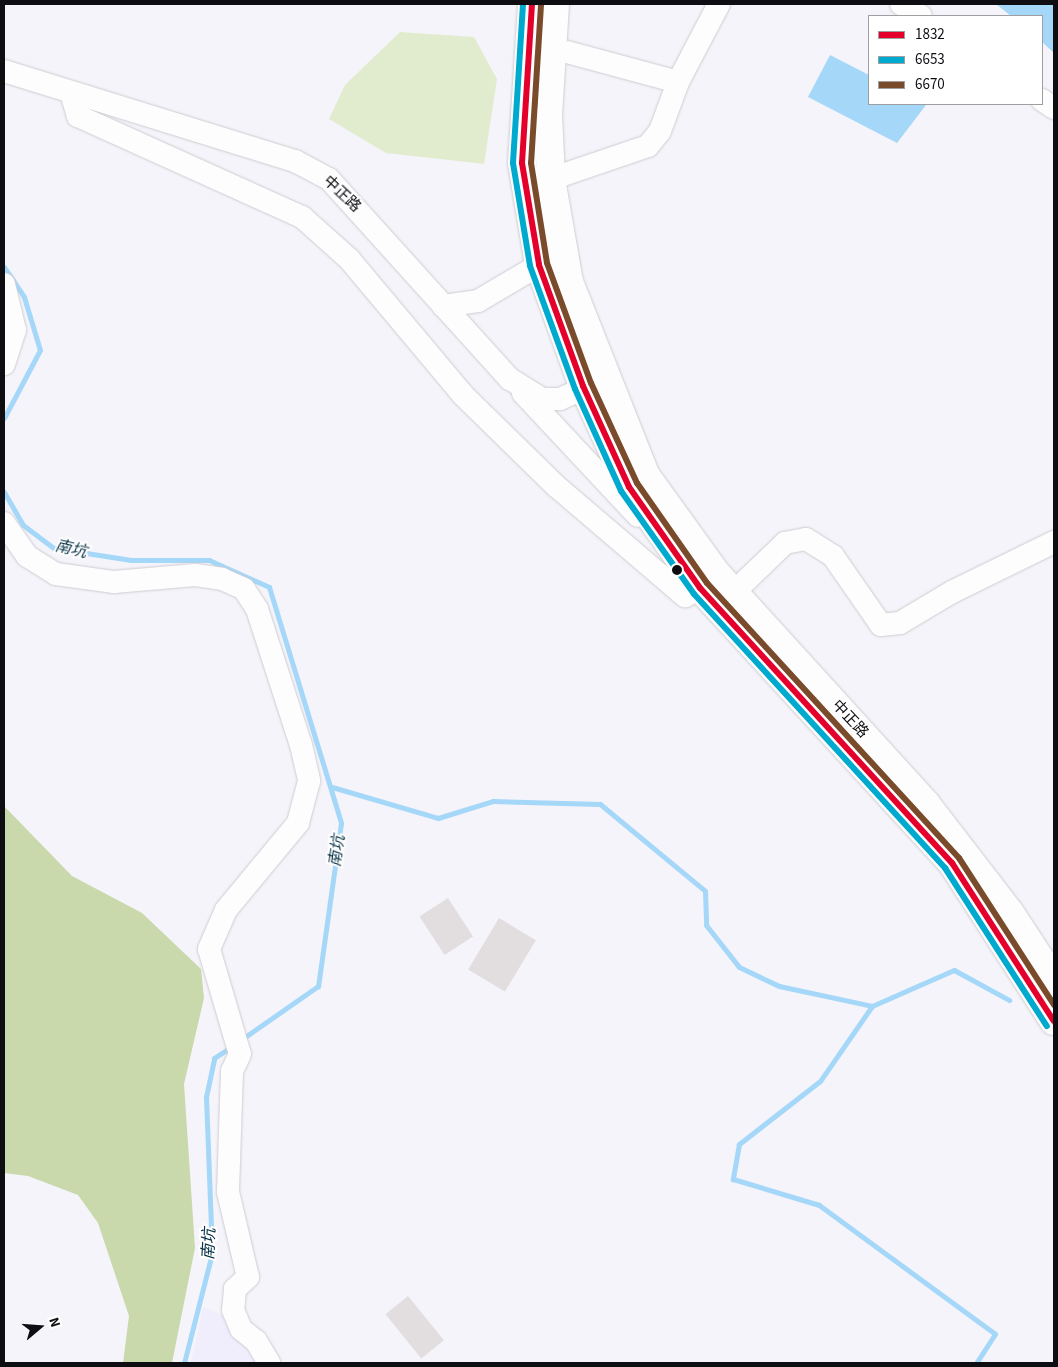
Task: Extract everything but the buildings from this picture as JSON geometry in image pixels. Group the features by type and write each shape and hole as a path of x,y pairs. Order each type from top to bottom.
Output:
{"main road":[{"name":"中正路","path":"532,4 522,163 539,265 594,383 646,476 734,593 909,784 1010,913 1054,980"},
{"name":"中正路","path":"555,4 548,62 551,179 569,282 594,383 629,487 674,554 700,588 952,863 1054,1021"}],"street":[{"path":"551,179 648,146 660,131 678,82 719,4"},
{"path":"901,4 919,15"},
{"path":"567,52 678,82"},
{"name":"中正路","path":"4,71 295,161 329,179 510,379 542,399 560,399 594,383"},
{"path":"71,93 78,116 302,217 349,259 463,395 556,486 685,596 700,588"},
{"path":"1043,101 1054,108"},
{"path":"443,306 478,301 539,265"},
{"path":"4,284 15,330 4,364"},
{"path":"510,379 674,554"},
{"path":"4,523 28,556 56,574 114,582 195,576 222,579 244,589 257,609 309,781 298,823 226,910 209,949 231,1033 240,1054 232,1071 228,1192 248,1277 236,1289 233,1310 240,1329 256,1341 269,1363"},
{"path":"734,593 785,543 806,538 833,556 880,625 900,624 952,592 1054,542"}],"shaded area":[{"path":"203,1307 227,1317 255,1363 191,1363"}],"green space":[{"path":"400,32 474,37 497,79 484,164 386,153 329,119 345,85"},
{"path":"4,806 72,876 142,913 201,969 204,998 184,1084 195,1248 172,1363 123,1363 129,1316 98,1223 78,1195 28,1176 4,1173"}],"water":[{"path":"996,4 1054,4 1054,53 1043,43 1043,15 1010,15"},
{"path":"830,55 868,74 868,105 926,105 897,143 808,97"}],"waterway":[{"name":"南坑","path":"4,267 24,297 40,350 4,418"},
{"name":"南坑","path":"4,492 23,525 54,548 131,560 209,560 269,587 341,823 318,986 242,1039"},
{"path":"332,787 438,818 493,801 600,804 705,891 706,925 739,967 779,986 872,1006 820,1081 739,1144 733,1179 819,1205 995,1334 976,1363"},
{"path":"872,1006 954,970 1009,1000"},
{"name":"南坑","path":"184,1363 212,1253 206,1097 214,1058 231,1047"}],"transit line":[{"name":"6653","path":"523,4 513,163 530,266 575,389 621,491 694,594 945,868 1047,1026"},
{"name":"1832","path":"532,4 522,163 539,265 583,386 629,487 700,588 952,863 1054,1021"},
{"name":"6670","path":"541,5 531,163 547,263 591,383 637,483 707,583 959,858 1054,1005"}]}
